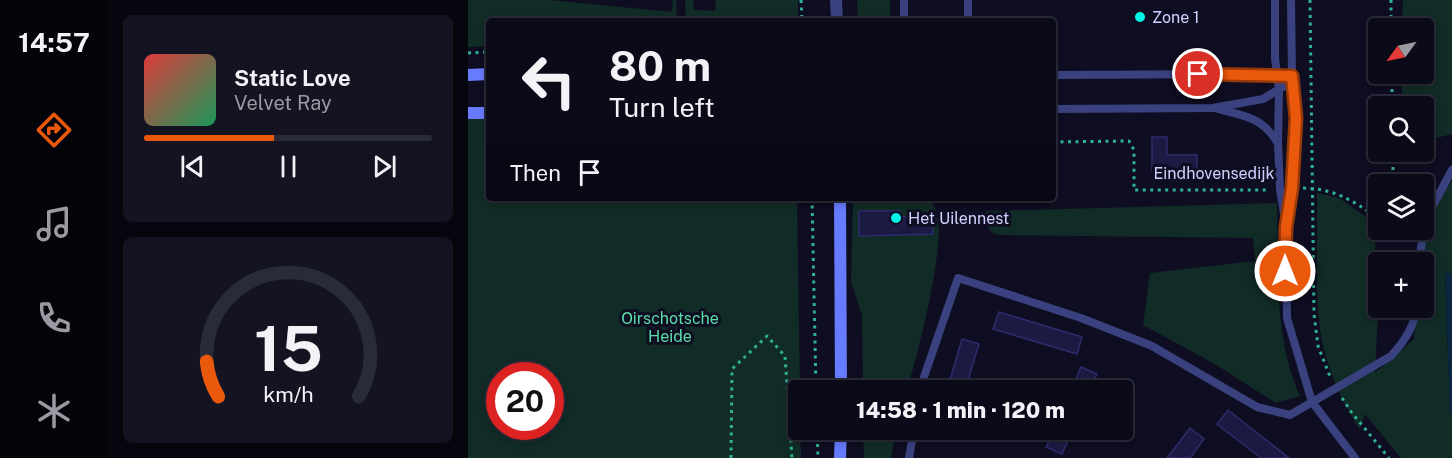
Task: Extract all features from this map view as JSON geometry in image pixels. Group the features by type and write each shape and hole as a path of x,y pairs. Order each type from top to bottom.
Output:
{"street":[{"path":"836,0 837,18"},
{"path":"468,75 486,74"},
{"path":"468,113 486,112"},
{"path":"840,201 841,380"},
{"path":"840,440 840,458"}],"lane":[{"path":"904,0 904,18"},
{"path":"968,0 968,18"},
{"path":"1275,0 1275,58 1279,75 1280,190 1286,227 1287,318 1312,402 1355,458"},
{"path":"1286,227 1292,188 1296,118 1292,76 1291,0"},
{"path":"1056,75 1292,76"},
{"path":"1056,109 1213,108 1233,103 1254,102 1279,90 1292,76"},
{"path":"1213,108 1255,118 1266,127 1278,143"},
{"path":"1420,252 1425,220 1452,170"},
{"path":"924,380 958,278 1081,318 1152,346 1257,407 1290,415 1391,356 1404,341 1414,318"},
{"path":"909,458 912,440"}],"path":[{"path":"801,0 802,18"},
{"path":"1310,0 1314,314 1318,346 1336,388 1352,413 1389,458"},
{"path":"1390,0 1391,18"},
{"path":"468,53 486,52"},
{"name":"Eindhovensedijk","path":"1056,142 1129,141 1134,150 1134,190 1280,190"},
{"name":"Eindhovensedijk","path":"1292,188 1324,189 1356,202 1368,211"},
{"path":"812,201 816,380"},
{"path":"731,458 732,369 767,336 785,357 792,458"},
{"path":"817,440 818,458"}],"green space":[{"path":"468,0 550,0 672,12 673,0 676,0 677,18 486,18 486,46 468,47"},
{"path":"685,0 693,0 694,10 715,11 716,0 798,0 798,18 686,18"},
{"path":"857,0 890,0 890,18 858,18"},
{"path":"1403,0 1452,0 1452,134 1434,138 1434,96 1402,96 1402,84 1434,84 1434,18 1402,18"},
{"name":"Oirschotsche Heide","path":"468,119 486,119 486,201 797,201 800,380 788,380 788,440 800,440 801,458 468,458"},
{"path":"1452,182 1452,274 1445,273 1452,458 1401,458 1365,414 1360,430 1339,392 1327,361 1318,313 1317,193 1339,198 1368,218 1368,240 1375,240 1375,252 1368,252 1368,318 1378,318 1375,372 1414,339 1415,318 1434,318 1434,252 1422,252 1423,240 1434,240 1434,212 1444,189"},
{"path":"853,201 931,201 936,210 939,225 935,272 910,380 863,380 862,315 851,282"},
{"path":"1277,203 1281,326 1291,373 1300,396 1276,403 1213,363 1143,325 1150,273 1255,261 1253,238 998,235 989,229 986,219 986,211"},
{"path":"863,440 894,440 891,458 864,458"}],"water":[{"path":"1445,273 1452,274 1452,415 1450,412"}],"building":[{"path":"1152,137 1167,137 1167,155 1197,155 1197,170 1152,170"},
{"name":"Het Uilennest","path":"859,211 899,211 899,217 932,216 933,234 859,236"},
{"path":"999,312 1082,337 1077,354 993,329"},
{"path":"962,339 979,344 968,380 950,380"},
{"path":"1081,367 1097,374 1094,380 1075,380"},
{"path":"1228,410 1289,458 1261,458 1217,424"},
{"path":"1190,428 1204,439 1190,458 1167,458"},
{"path":"1049,440 1068,440 1062,454 1046,447"}],"place":[{"name":"Zone 1","path":"1140,17"},
{"name":"Het Uilennest","path":"896,218"}],"route":[{"path":"1198,74 1292,76 1296,118 1292,188 1286,227 1285,271"}]}
